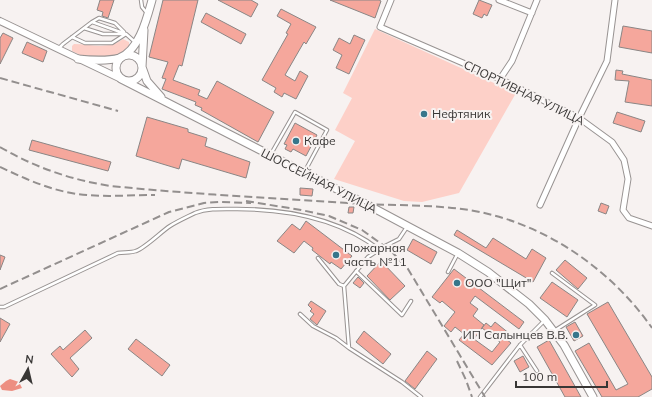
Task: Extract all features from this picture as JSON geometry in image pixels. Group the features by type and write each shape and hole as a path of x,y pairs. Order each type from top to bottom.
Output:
{"main road":[{"path":"144,26 141,75 137,79 131,81 121,79 115,69 119,58 132,49 136,43 144,26 152,0"},
{"path":"78,59 95,60 119,58 130,55 135,56 139,60 147,81 164,101"},
{"name":"ШОССЕЙНАЯ УЛИЦА","path":"121,79 304,174 366,204 458,253 488,272 529,304 545,320 564,345 593,397"}],"street":[{"name":"СПОРТИВНАЯ УЛИЦА","path":"391,0 380,27 500,79 579,118 612,142 624,160 628,179 623,210 629,218 652,226"},
{"path":"499,0 532,13"},
{"path":"500,79 512,60 537,0"},
{"path":"540,205 579,118 607,61 615,0"},
{"name":"ШОССЕЙНАЯ УЛИЦА","path":"0,21 121,79"}],"lane":[{"path":"141,0 142,7 148,14"},
{"path":"58,49 99,18 115,23 136,43"},
{"path":"92,22 126,34"},
{"path":"84,28 102,34 126,34"},
{"path":"72,37 85,42 112,43 126,34"},
{"path":"270,156 295,112 327,130 304,174"},
{"path":"0,307 4,307 118,253 137,251 171,225 196,212 213,209 272,210 300,214 325,221 351,232 368,240 380,250"},
{"path":"349,348 344,286 368,257 399,239 407,226"},
{"path":"448,272 458,253"},
{"path":"318,258 339,284 344,286"},
{"path":"356,271 402,315 412,301"},
{"path":"552,273 595,306 554,331"},
{"path":"300,314 313,326 336,338 402,382 421,397"},
{"path":"480,397 520,345 545,320"},
{"path":"520,345 538,370"}],"shaded area":[{"name":"Нефтяник","path":"375,29 516,93 459,193 422,202 404,201 334,179 355,141 335,130 352,98 343,93"},
{"path":"123,39 129,42 129,46 126,51 114,56 82,56 72,51 72,46 74,44 99,46 112,44"},
{"path":"10,379 19,382 22,388 12,391 2,390 0,386"}],"building":[{"path":"100,0 114,0 108,18 102,16 103,12 97,10"},
{"path":"163,0 198,0 182,66 179,65 173,80 200,90 198,95 207,99 217,81 274,112 258,142 201,110 202,108 195,105 196,102 162,89 166,79 162,78 168,62 149,57"},
{"path":"218,0 251,0 258,4 251,17"},
{"path":"330,0 379,0 381,1 375,18"},
{"path":"479,0 492,5 487,16 484,14 482,18 473,14"},
{"path":"281,9 316,27 306,44 304,42 285,75 295,81 300,71 308,76 296,99 284,93 282,97 274,92 276,88 262,80 288,34 286,33 291,24 277,16"},
{"path":"206,13 246,34 241,44 201,22"},
{"path":"623,26 652,31 652,53 619,47"},
{"path":"3,33 13,38 0,64 0,38"},
{"path":"354,35 365,40 349,74 336,68 342,55 333,50 339,38 350,44"},
{"path":"27,42 47,51 43,62 22,53"},
{"path":"616,70 623,71 622,74 652,80 652,106 625,102 629,81 615,80"},
{"path":"617,112 645,121 641,132 613,123"},
{"path":"147,117 188,129 188,132 207,138 205,146 250,162 246,178 182,159 179,169 136,156"},
{"path":"295,123 317,135 306,156 293,149 291,152 285,149 287,145 284,144"},
{"path":"32,140 111,162 108,171 29,150"},
{"path":"300,188 313,189 312,196 300,195"},
{"path":"601,203 609,206 606,214 598,211"},
{"path":"349,207 354,207 353,213 348,213"},
{"path":"306,221 352,256 341,269 331,262 330,264 312,250 313,248 304,241 294,253 277,241 292,224 300,230"},
{"path":"457,230 486,248 493,238 526,259 532,249 546,258 533,282 454,235"},
{"path":"413,239 437,252 431,264 407,250"},
{"path":"0,255 5,257 0,270"},
{"path":"565,260 587,278 578,289 556,270"},
{"path":"381,261 405,286 390,300 367,276"},
{"path":"454,269 524,322 519,329 475,296 470,303 478,309 473,316 484,325 474,339 492,352 500,342 482,328 486,323 491,327 495,322 510,334 506,339 511,343 492,365 459,340 464,334 455,327 451,332 444,326 455,312 442,301 440,303 432,297"},
{"path":"358,277 364,283 360,288 353,283"},
{"path":"552,282 578,300 567,317 540,298"},
{"path":"311,301 326,311 317,325 310,319 314,314 310,311 312,309 308,305"},
{"path":"608,302 652,377 652,389 638,397 602,397 575,351 589,343 616,390 628,384 587,314"},
{"path":"0,318 10,324 0,342"},
{"path":"575,322 583,336 574,341 566,327"},
{"path":"85,330 92,338 70,358 79,369 72,377 51,354 60,346 63,350"},
{"path":"364,331 391,354 383,364 356,342"},
{"path":"136,339 170,365 162,376 128,349"},
{"path":"549,340 581,397 565,397 537,347"},
{"path":"427,351 437,359 415,389 405,381"},
{"path":"523,356 529,367 520,372 514,361"}],"railway":[{"path":"0,78 118,111"},
{"path":"0,147 26,161 53,172 111,186 260,198 454,208 496,216 523,225 548,237 595,267 635,306 652,328"},
{"path":"0,167 21,177 64,192 104,196 155,195"},
{"path":"246,201 329,216 362,230 390,250 408,269 485,397"},
{"path":"0,289 169,212 204,203 251,203"},
{"path":"457,361 472,397"}],"place":[{"name":"Нефтяник","path":"424,114"},
{"name":"Кафе","path":"296,141"},
{"name":"Пожарная часть №11","path":"336,255"},
{"name":"ООО \"Щит\"","path":"457,283"},
{"name":"ИП Салынцев В.В.","path":"576,335"}]}
